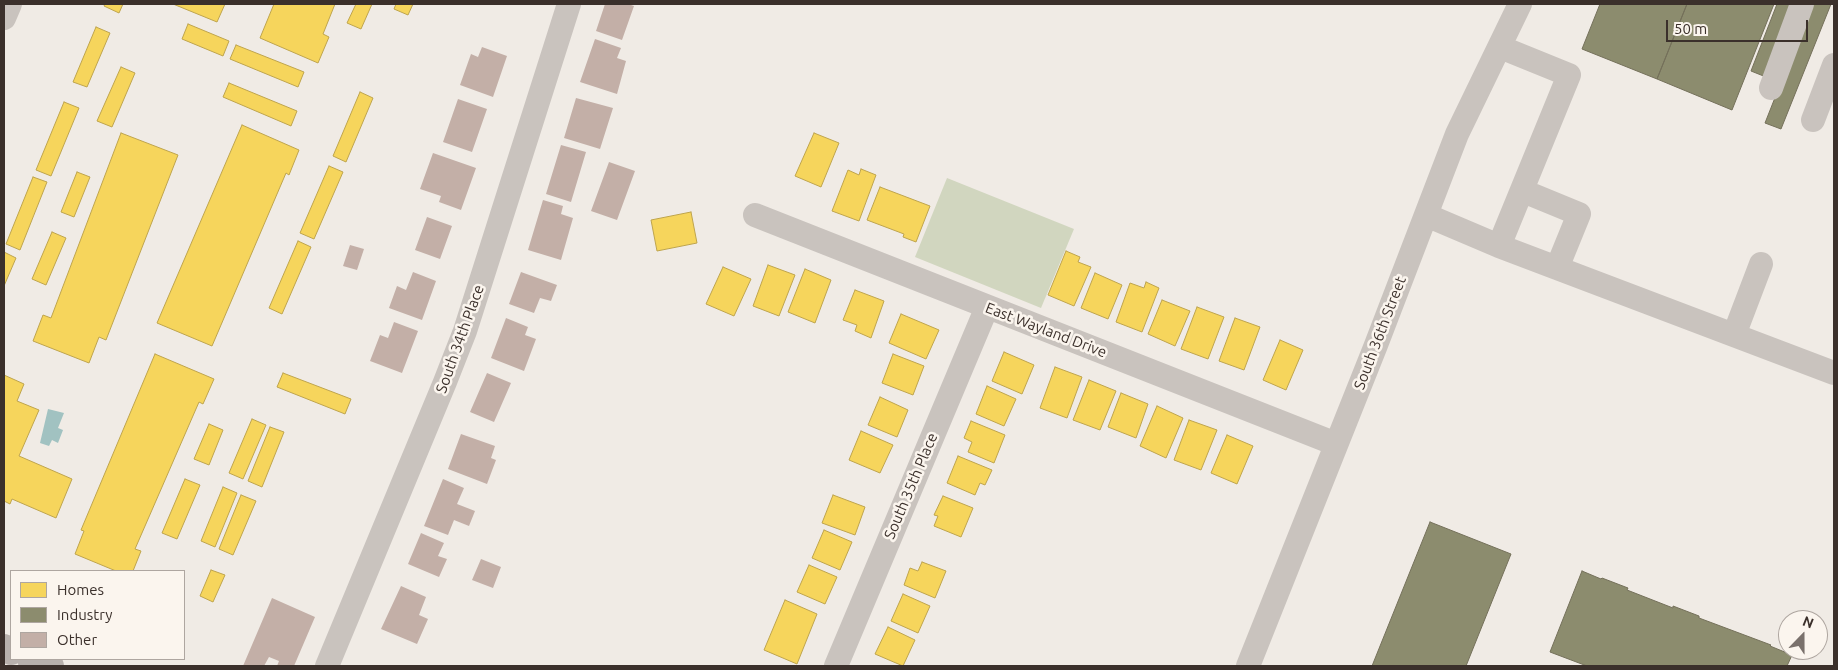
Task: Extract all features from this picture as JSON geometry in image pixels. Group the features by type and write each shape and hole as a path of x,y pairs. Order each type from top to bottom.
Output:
{"main road":[{"path":"34,660 50,666"}],"street":[{"path":"4,18 10,4"},
{"name":"South 34th Place","path":"327,666 446,382 465,331 569,4"},
{"name":"South 36th Street","path":"1248,666 1457,134 1520,4"},
{"path":"1770,88 1802,4"},
{"path":"1499,246 1569,75 1500,47"},
{"path":"1813,120 1834,65"},
{"path":"1523,191 1579,214 1557,268"},
{"name":"East Wayland Drive","path":"756,215 1336,444"},
{"path":"1426,215 1499,246 1834,373"},
{"path":"1734,335 1761,264"},
{"name":"South 35th Place","path":"836,666 987,307"}],"green space":[{"path":"947,178 1074,229 1041,308 915,257"}],"water":[{"path":"48,409 64,413 58,428 63,430 58,443 52,440 49,446 40,443"}],"building: Homes":[{"path":"105,4 123,4 119,13 104,6"},
{"path":"173,4 225,4 217,22"},
{"path":"274,4 335,4 323,34 329,37 318,63 260,38"},
{"path":"356,4 372,4 361,29 347,23"},
{"path":"396,4 413,4 408,15 394,9"},
{"path":"188,24 229,41 223,56 182,39"},
{"path":"96,27 110,33 87,87 73,82"},
{"path":"236,45 304,72 298,87 230,59"},
{"path":"121,67 135,73 112,127 97,121"},
{"path":"229,83 297,111 291,126 223,97"},
{"path":"360,92 373,98 346,162 333,156"},
{"path":"64,102 79,108 51,176 36,170"},
{"path":"242,125 299,150 289,175 286,173 212,346 157,323"},
{"path":"121,133 178,155 106,340 99,337 89,363 33,341 43,315 51,318"},
{"path":"814,133 839,143 821,187 795,176"},
{"path":"329,166 343,172 314,239 300,233"},
{"path":"861,169 876,175 859,221 832,211 848,170 859,175"},
{"path":"77,172 90,177 74,217 61,212"},
{"path":"33,177 47,182 20,250 6,244"},
{"path":"880,187 930,206 916,242 903,237 904,234 867,220"},
{"path":"691,212 697,243 657,251 651,220"},
{"path":"52,232 66,238 46,285 32,279"},
{"path":"298,241 311,247 282,314 269,308"},
{"path":"1066,251 1080,257 1078,262 1091,267 1074,306 1048,295"},
{"path":"4,252 16,258 4,286"},
{"path":"768,265 795,275 779,316 753,306"},
{"path":"723,267 751,279 734,316 706,304"},
{"path":"805,269 831,280 815,323 788,312"},
{"path":"1095,273 1122,285 1108,319 1081,308"},
{"path":"1146,282 1159,288 1142,332 1116,322 1130,283 1144,288"},
{"path":"855,290 884,301 871,338 855,331 857,325 843,320"},
{"path":"1162,300 1190,311 1175,346 1148,334"},
{"path":"1197,307 1224,317 1208,359 1181,349"},
{"path":"901,314 939,330 926,359 889,343"},
{"path":"1235,318 1260,327 1244,370 1219,361"},
{"path":"1280,340 1303,350 1286,390 1263,380"},
{"path":"1004,352 1034,365 1022,394 992,381"},
{"path":"155,354 214,379 203,404 199,402 135,549 141,551 133,570 114,570 75,554 84,531 81,530"},
{"path":"893,354 924,366 913,395 882,383"},
{"path":"1055,367 1082,377 1067,418 1040,408"},
{"path":"283,373 351,399 345,414 277,387"},
{"path":"4,375 24,384 17,401 39,410 19,456 72,479 56,518 12,499 10,504 4,501"},
{"path":"1089,380 1116,391 1100,430 1073,420"},
{"path":"987,386 1016,399 1004,426 976,414"},
{"path":"1121,393 1148,404 1136,438 1108,427"},
{"path":"880,397 908,410 897,437 868,425"},
{"path":"1157,406 1183,418 1166,458 1140,446"},
{"path":"252,419 266,425 243,479 229,473"},
{"path":"1189,420 1217,430 1201,470 1174,460"},
{"path":"971,421 1005,435 994,463 968,452 972,442 964,438"},
{"path":"209,424 223,430 209,465 194,459"},
{"path":"270,427 284,432 262,487 248,481"},
{"path":"861,431 893,445 880,473 849,460"},
{"path":"1227,435 1253,446 1237,484 1211,473"},
{"path":"958,456 992,470 985,485 980,483 975,495 947,483"},
{"path":"185,479 200,485 177,539 162,533"},
{"path":"223,487 237,493 215,547 201,541"},
{"path":"241,495 256,501 233,555 219,549"},
{"path":"833,495 865,507 855,535 822,523"},
{"path":"943,496 973,508 961,537 934,526 938,516 934,515"},
{"path":"824,530 852,542 840,570 812,558"},
{"path":"922,562 946,571 935,598 904,585 910,568 918,571"},
{"path":"809,565 837,577 825,604 797,592"},
{"path":"211,570 225,575 213,602 200,596"},
{"path":"903,594 930,606 918,633 891,621"},
{"path":"785,600 817,614 797,664 764,650"},
{"path":"888,627 915,640 903,666 875,654"}],"building: Industry":[{"path":"1600,4 1687,4 1657,79 1582,49"},
{"path":"1687,4 1774,4 1732,110 1657,79"},
{"path":"1777,4 1794,4 1766,77 1751,71"},
{"path":"1812,4 1831,4 1781,129 1765,123"},
{"path":"1430,522 1511,554 1466,666 1372,666"},
{"path":"1582,571 1771,645 1778,649 1778,660 1790,660 1787,666 1587,666 1550,652"}],"building: Other":[{"path":"605,4 628,4 634,6 622,40 596,31"},
{"path":"595,39 621,48 617,58 626,61 617,94 580,82"},
{"path":"482,47 507,56 493,97 460,85 471,54 478,57"},
{"path":"576,98 613,108 600,149 564,138"},
{"path":"458,99 487,109 472,152 443,142"},
{"path":"561,145 586,152 571,202 546,194"},
{"path":"433,153 476,168 461,210 439,202 441,196 420,189"},
{"path":"609,162 635,171 617,220 591,211"},
{"path":"543,200 563,206 561,214 573,218 561,260 528,250"},
{"path":"427,217 452,226 440,259 415,250"},
{"path":"350,245 364,249 357,270 343,266"},
{"path":"413,272 436,281 422,320 389,308 397,286 406,290"},
{"path":"521,272 557,285 551,301 540,298 534,313 509,304"},
{"path":"506,318 528,327 525,335 536,339 524,371 491,358"},
{"path":"394,322 418,331 402,373 370,361 380,335 388,338"},
{"path":"487,373 511,383 494,422 470,412"},
{"path":"461,434 495,446 491,458 496,460 487,484 448,469"},
{"path":"443,479 464,488 457,504 475,511 469,526 454,520 448,535 424,526"},
{"path":"421,533 444,543 438,556 447,559 439,577 408,564"},
{"path":"481,559 501,567 493,588 472,580"},
{"path":"401,586 426,597 419,615 428,619 417,644 381,629"},
{"path":"272,598 315,617 294,666 277,666 279,661 269,657 264,666 243,666"}]}
